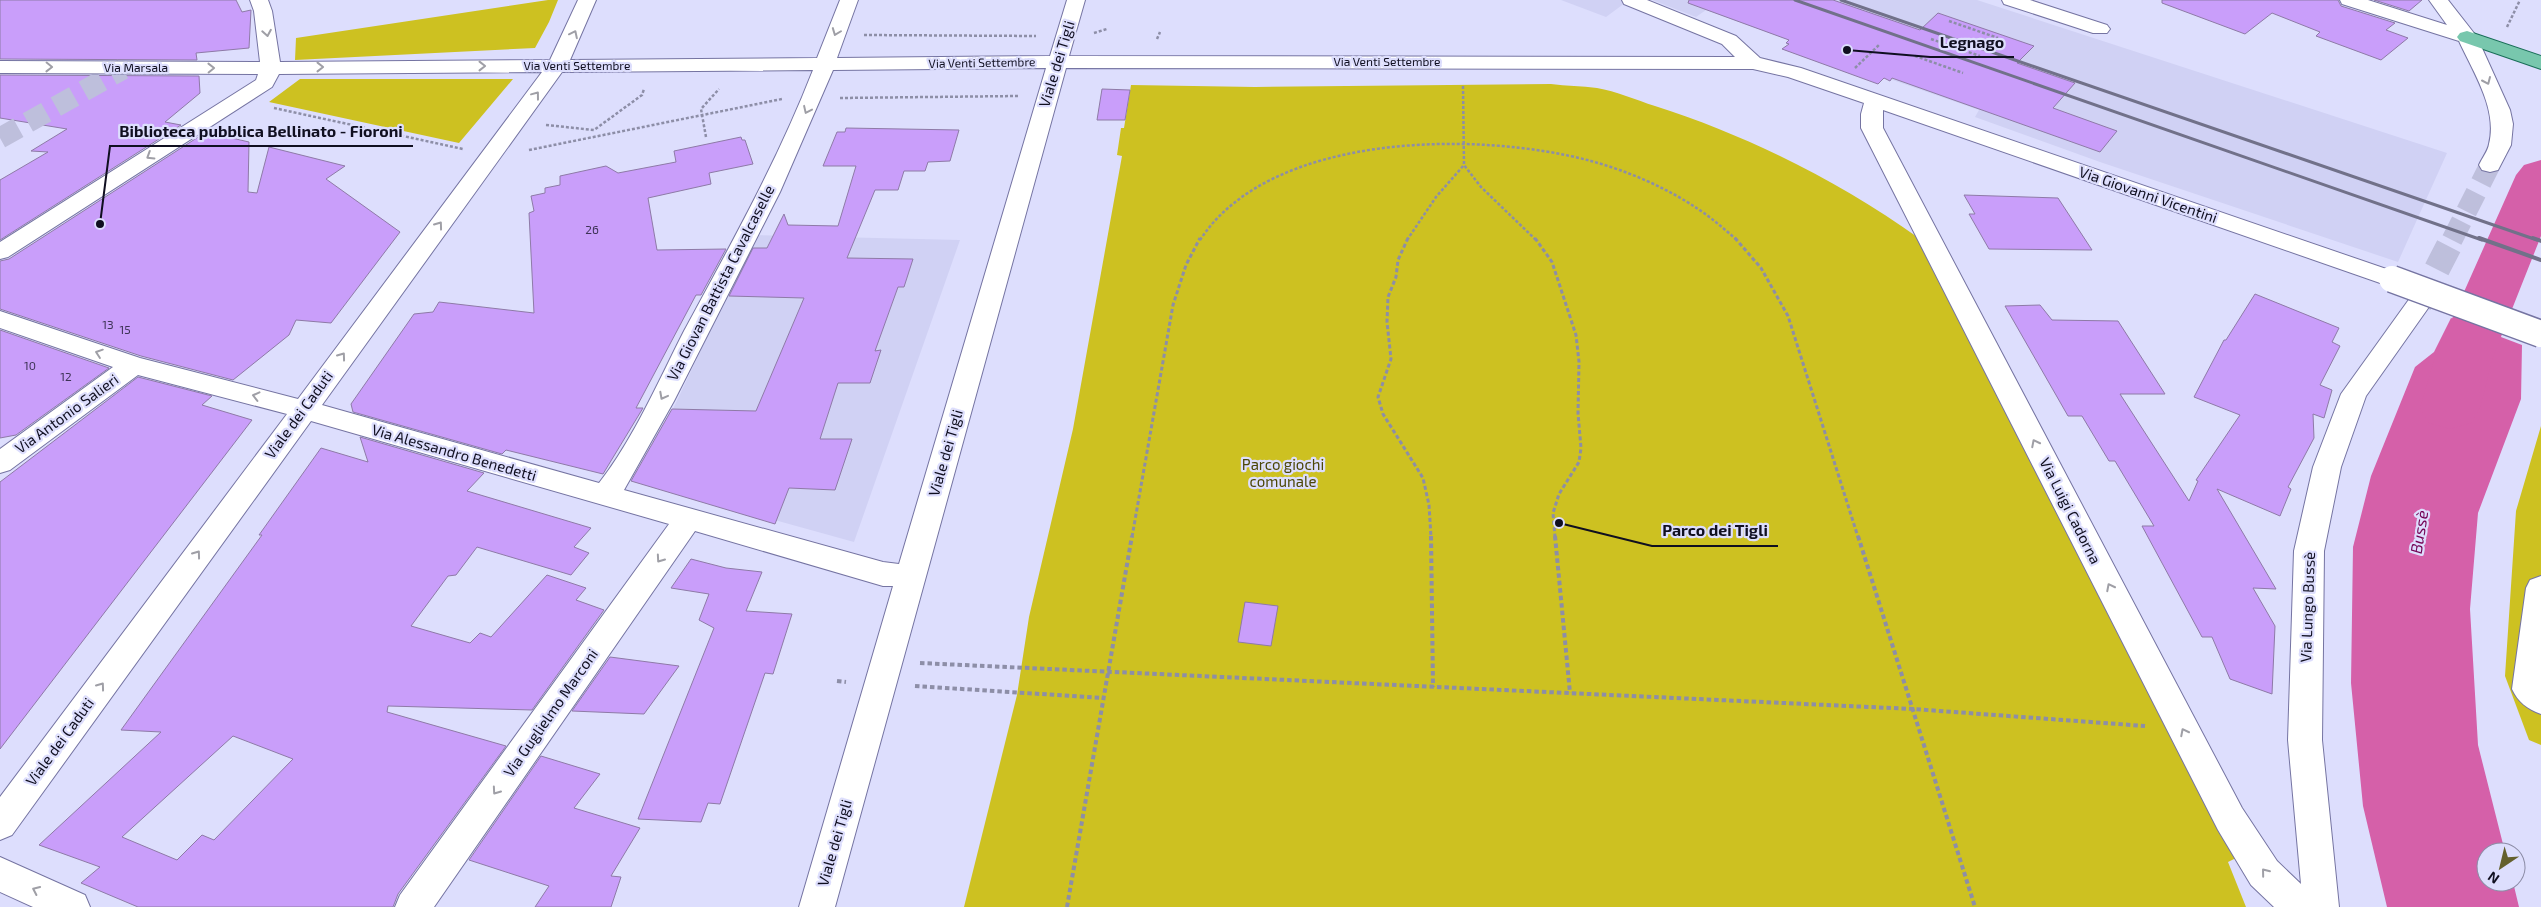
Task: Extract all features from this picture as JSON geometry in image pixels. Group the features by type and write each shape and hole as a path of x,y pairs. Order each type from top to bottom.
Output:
{"main road":[{"path":"2466,37 2538,62"}],"street":[{"path":"0,252 265,83 271,67 263,11 259,0"},
{"name":"Viale dei Caduti","path":"0,824 556,66 580,22 587,0"},
{"name":"Via Giovan Battista Cavalcaselle","path":"606,495 620,477 661,401 769,192 812,98 849,0"},
{"name":"Viale dei Tigli","path":"817,907 1076,0"},
{"path":"1631,0 1729,40 1753,63"},
{"path":"2011,0 2100,29"},
{"path":"2350,0 2466,37"},
{"path":"2438,0 2466,37 2500,110 2502,124 2500,145 2490,165"},
{"name":"Via Venti Settembre","path":"271,67 824,65 1058,62 1753,63"},
{"name":"Via Giovanni Vicentini","path":"1753,63 1794,72 2392,279 2541,334"},
{"name":"Via Marsala","path":"0,67 271,67"},
{"name":"Via Luigi Cadorna","path":"1875,101 1871,114 1872,128 2230,819 2264,873 2299,907"},
{"name":"Via Lungo Bussè","path":"2321,907 2305,740 2309,551 2326,467 2354,394 2419,304"},
{"name":"Via Alessandro Benedetti","path":"0,319 134,365 303,409 883,574 910,576"},
{"name":"Via Antonio Salieri","path":"0,463 134,365"},
{"name":"Via Guglielmo Marconi","path":"413,907 688,519"},
{"path":"2541,588 2528,689 2541,700"},
{"path":"0,874 72,907"}],"path":[{"path":"1949,21 1998,38"},
{"path":"1089,34 1107,29"},
{"path":"836,35 1036,35"},
{"path":"1931,39 1980,56"},
{"path":"1851,72 1880,44"},
{"path":"1915,56 1963,73"},
{"path":"1463,80 1464,166 1481,187 1540,242 1552,262 1576,335 1579,362 1578,413 1581,448 1579,462 1559,494 1552,513 1570,693"},
{"path":"541,124 594,130 642,95 645,87"},
{"path":"706,137 701,109 721,87"},
{"path":"832,98 1019,96 1021,89"},
{"path":"522,151 594,135 788,98"},
{"path":"271,107 460,149"},
{"path":"594,130 594,135"},
{"path":"1067,907 1173,305 1180,278 1192,251 1211,226 1232,204 1260,185 1288,172 1324,159 1381,146 1424,142 1463,142 1533,149 1620,171 1665,192 1717,223 1741,243 1757,262 1788,316 1975,907"},
{"path":"1433,687 1433,570 1429,505 1423,478 1383,414 1378,397 1391,359 1386,322 1388,297 1396,277 1398,260 1410,234 1436,197 1464,166"},
{"path":"926,663 1912,710 2183,729"},
{"path":"837,681 1104,698"}],"shaded area":[{"path":"1561,0 1629,0 1606,17"},
{"path":"1652,0 1977,0 2447,153 2398,262 2100,162 1975,117 1979,110 1786,43 1789,40 1706,10 1696,17"},
{"path":"756,235 960,240 854,542 638,482"}],"green space":[{"path":"558,0 535,48 295,60 296,38"},
{"path":"300,79 513,79 459,143 269,102"},
{"name":"Parco giochi comunale","path":"1551,84 1611,91 1725,131 1793,162 1826,180 1890,218 1920,239 2238,857 2228,862 2246,907 964,907 1017,695 1029,617 1073,429 1122,156 1117,155 1121,128 1124,128 1131,85 1255,87"},
{"path":"2541,426 2541,745 2529,740 2505,676 2516,511"}],"water":[{"path":"2451,318 2522,345 2521,399 2478,513 2470,609 2478,745 2502,842 2476,842 2476,892 2515,892 2519,907 2387,907 2363,806 2351,683 2353,547 2371,476 2415,367 2434,352"}],"building":[{"path":"0,0 236,0 242,12 251,10 249,48 196,53 197,60 0,59"},
{"path":"1689,0 1833,0 1920,30 1938,13 2034,46 2017,63 2075,83 2053,108 2117,131 2100,152 1892,78 1890,81 1884,78 1878,84 1782,49 1789,44 1786,43 1789,40 1688,3"},
{"path":"2162,0 2338,0 2341,6 2395,23 2386,30 2408,38 2381,60 2316,36 2320,32 2272,13 2245,34 2162,3"},
{"path":"2374,0 2422,0 2409,11"},
{"path":"0,75 199,76 200,93 165,122 181,125 0,240 0,180 48,152 31,151 67,129 0,118"},
{"path":"1102,89 1130,90 1125,120 1097,120"},
{"path":"846,128 959,130 950,161 928,162 925,171 904,171 898,190 875,190 847,258 913,259 904,287 898,287 875,351 881,350 870,383 838,383 820,439 852,439 835,490 789,488 775,524 631,481 672,409 756,411 804,298 729,296 753,248 767,248 784,214 788,225 838,226 856,166 823,166 837,132 845,132"},
{"path":"206,132 249,142 248,192 257,193 269,147 345,166 326,179 400,232 331,323 296,320 289,335 233,380 141,356 0,309 0,261 9,259"},
{"path":"741,137 742,140 745,140 753,164 709,173 711,184 648,198 657,250 726,249 701,295 696,295 636,408 643,408 603,474 506,450 502,454 353,412 351,404 414,314 433,312 439,302 534,313 529,213 534,211 531,196 545,193 545,188 560,185 560,176 606,166 618,173 676,162 674,151"},
{"path":"1964,195 2058,198 2092,250 1989,249 1969,214 1975,214"},
{"path":"2255,294 2339,328 2332,342 2340,346 2320,385 2332,390 2324,418 2313,414 2314,438 2288,487 2291,489 2280,516 2217,489 2276,589 2253,588 2275,626 2272,694 2230,679 2212,637 2202,637 2142,526 2154,526 2115,461 2109,461 2082,416 2068,416 2005,306 2040,305 2052,320 2118,321 2165,394 2120,394 2189,501 2198,481 2196,480 2240,415 2194,397 2224,340 2226,340"},
{"path":"0,330 109,368 16,435 0,438"},
{"path":"138,377 212,396 202,405 252,420 0,749 0,482"},
{"path":"360,437 484,473 467,491 591,528 574,547 589,553 571,575 477,547 456,575 448,576 411,626 470,643 480,633 491,637 547,575 586,588 576,600 604,610 532,710 388,706 387,712 506,746 398,894 393,907 138,907 81,883 100,867 39,845 161,732 121,730 262,535 259,535 321,448 368,462","holes":["233,736 293,759 214,840 202,835 177,860 122,837"]},
{"path":"691,559 726,568 762,572 746,611 792,614 773,674 765,673 720,804 708,803 701,822 638,819 714,628 699,620 709,594 671,588"},
{"path":"1245,602 1278,606 1271,646 1238,642"},
{"path":"610,657 679,666 644,714 572,711"},
{"path":"541,756 600,774 574,808 640,828 611,876 621,877 611,907 535,907 549,886 469,860"}],"waterway":[{"name":"Bussè","path":"2450,408 2464,357 2541,175"}],"tunnel":[{"path":"0,138 123,69"},
{"path":"2452,240 2490,165"},
{"path":"2419,304 2453,238"}],"railway":[{"path":"1795,0 2482,240"},
{"path":"1841,0 2537,240"},
{"path":"2479,238 2541,260"},
{"path":"2533,238 2541,241"}],"place":[{"name":"Legnago","path":"1847,50"},
{"name":"Biblioteca pubblica Bellinato - Fioroni","path":"100,224"},
{"name":"Parco dei Tigli","path":"1559,523"}]}
